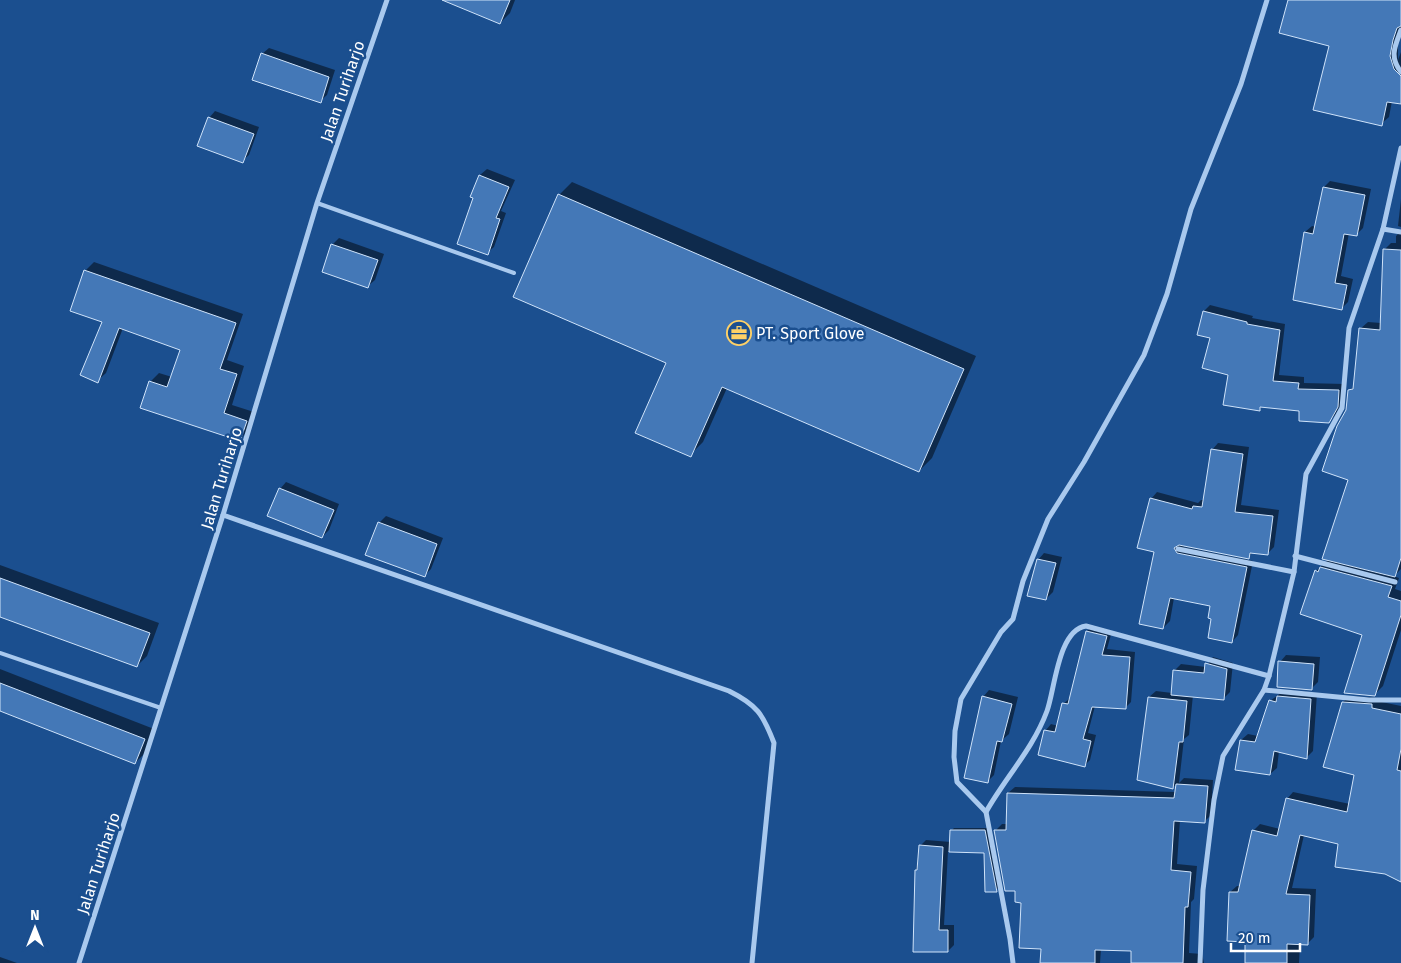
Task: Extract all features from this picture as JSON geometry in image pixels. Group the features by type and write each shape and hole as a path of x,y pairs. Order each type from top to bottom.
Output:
{"street":[{"name":"Jalan Turiharjo","path":"79,963 223,515 317,203 387,0"},
{"path":"1013,963 986,812 956,782 954,757 955,731 961,699 1001,632 1013,619 1023,582 1048,519 1084,462 1144,355 1168,294 1194,201 1241,84 1267,0"},
{"path":"1401,30 1393,57 1401,72"},
{"path":"1200,963 1199,948 1204,881 1214,800 1223,756 1264,690 1269,676 1294,572 1306,474 1342,408 1348,328 1383,229 1401,148"},
{"path":"1383,229 1401,232"},
{"path":"223,515 729,691 749,701 761,713 774,743 752,963"},
{"path":"1178,549 1294,572"},
{"path":"1296,556 1396,582"},
{"path":"986,812 1033,741 1047,712 1064,646 1077,627 1086,626 1269,676"},
{"path":"1264,690 1369,700 1401,700"}],"lane":[{"path":"317,203 514,273"},
{"path":"0,652 160,708"}],"building":[{"path":"442,0 510,0 500,24"},
{"path":"1288,0 1401,0 1401,26 1397,28 1390,56 1394,69 1401,76 1401,104 1387,102 1382,126 1313,110 1329,46 1279,33"},
{"path":"261,53 329,77 321,103 252,80"},
{"path":"208,117 254,134 243,163 197,146"},
{"path":"479,175 509,187 496,218 500,219 488,255 457,244 473,198 470,197"},
{"path":"1323,187 1365,195 1357,236 1344,234 1335,283 1347,285 1342,310 1293,300 1304,232 1313,234"},
{"name":"PT. Sport Glove","path":"558,194 964,369 919,472 722,387 691,457 635,433 666,363 513,297"},
{"path":"331,244 378,260 368,288 322,272"},
{"path":"1383,249 1401,250 1401,558 1395,577 1322,559 1348,480 1322,471 1337,426 1346,410 1348,390 1353,389 1359,328 1380,330"},
{"path":"84,270 236,323 220,369 237,374 224,413 247,421 240,441 140,408 149,381 167,387 180,350 119,328 98,383 80,375 102,322 70,311"},
{"path":"1203,311 1247,322 1247,324 1280,330 1273,381 1299,383 1298,389 1339,390 1338,407 1329,423 1299,421 1299,411 1260,407 1260,411 1223,405 1228,375 1202,368 1210,338 1197,335"},
{"path":"1211,449 1243,454 1235,512 1273,516 1268,555 1250,553 1249,559 1179,545 1174,548 1177,553 1247,567 1232,643 1208,638 1211,619 1208,618 1210,606 1170,598 1163,629 1139,624 1154,552 1137,548 1150,498 1192,509 1193,506 1202,507"},
{"path":"279,488 334,510 322,538 267,516"},
{"path":"378,522 437,544 425,577 365,555"},
{"path":"1037,559 1056,563 1046,600 1027,596"},
{"path":"1320,567 1392,586 1388,597 1401,601 1401,615 1375,696 1344,693 1362,635 1300,614 1315,570 1318,572"},
{"path":"0,578 150,633 137,667 0,617"},
{"path":"1086,631 1107,636 1102,655 1130,657 1126,709 1092,707 1083,739 1091,741 1085,767 1038,755 1044,730 1055,732 1062,703 1068,704"},
{"path":"1278,661 1314,664 1312,690 1277,687"},
{"path":"1205,663 1227,669 1224,700 1171,695 1173,670 1204,673"},
{"path":"0,683 145,739 135,764 0,711"},
{"path":"982,696 1012,704 1002,742 997,741 988,783 964,778"},
{"path":"1277,696 1311,699 1307,759 1274,751 1270,775 1235,770 1240,740 1255,742 1269,700 1276,702"},
{"path":"1148,697 1187,701 1183,742 1179,742 1173,789 1137,780"},
{"path":"1342,702 1372,704 1372,708 1401,714 1401,749 1397,770 1401,771 1401,882 1385,874 1335,867 1338,844 1300,835 1286,894 1310,895 1308,945 1287,944 1287,963 1245,963 1245,942 1227,941 1229,892 1238,892 1252,830 1277,836 1286,798 1347,812 1354,775 1323,767"},
{"path":"1176,784 1208,786 1205,823 1174,821 1171,870 1191,872 1188,907 1185,907 1183,963 1131,963 1131,951 1095,950 1095,963 1040,963 1041,949 1019,948 1021,903 1015,902 1015,891 1005,891 994,830 1006,830 1007,793 1174,798"},
{"path":"950,830 985,830 997,892 985,892 984,853 949,852"},
{"path":"919,845 943,847 939,930 948,930 948,952 913,952 915,870 917,870"}],"place":[{"name":"PT. Sport Glove","path":"739,333"}]}
